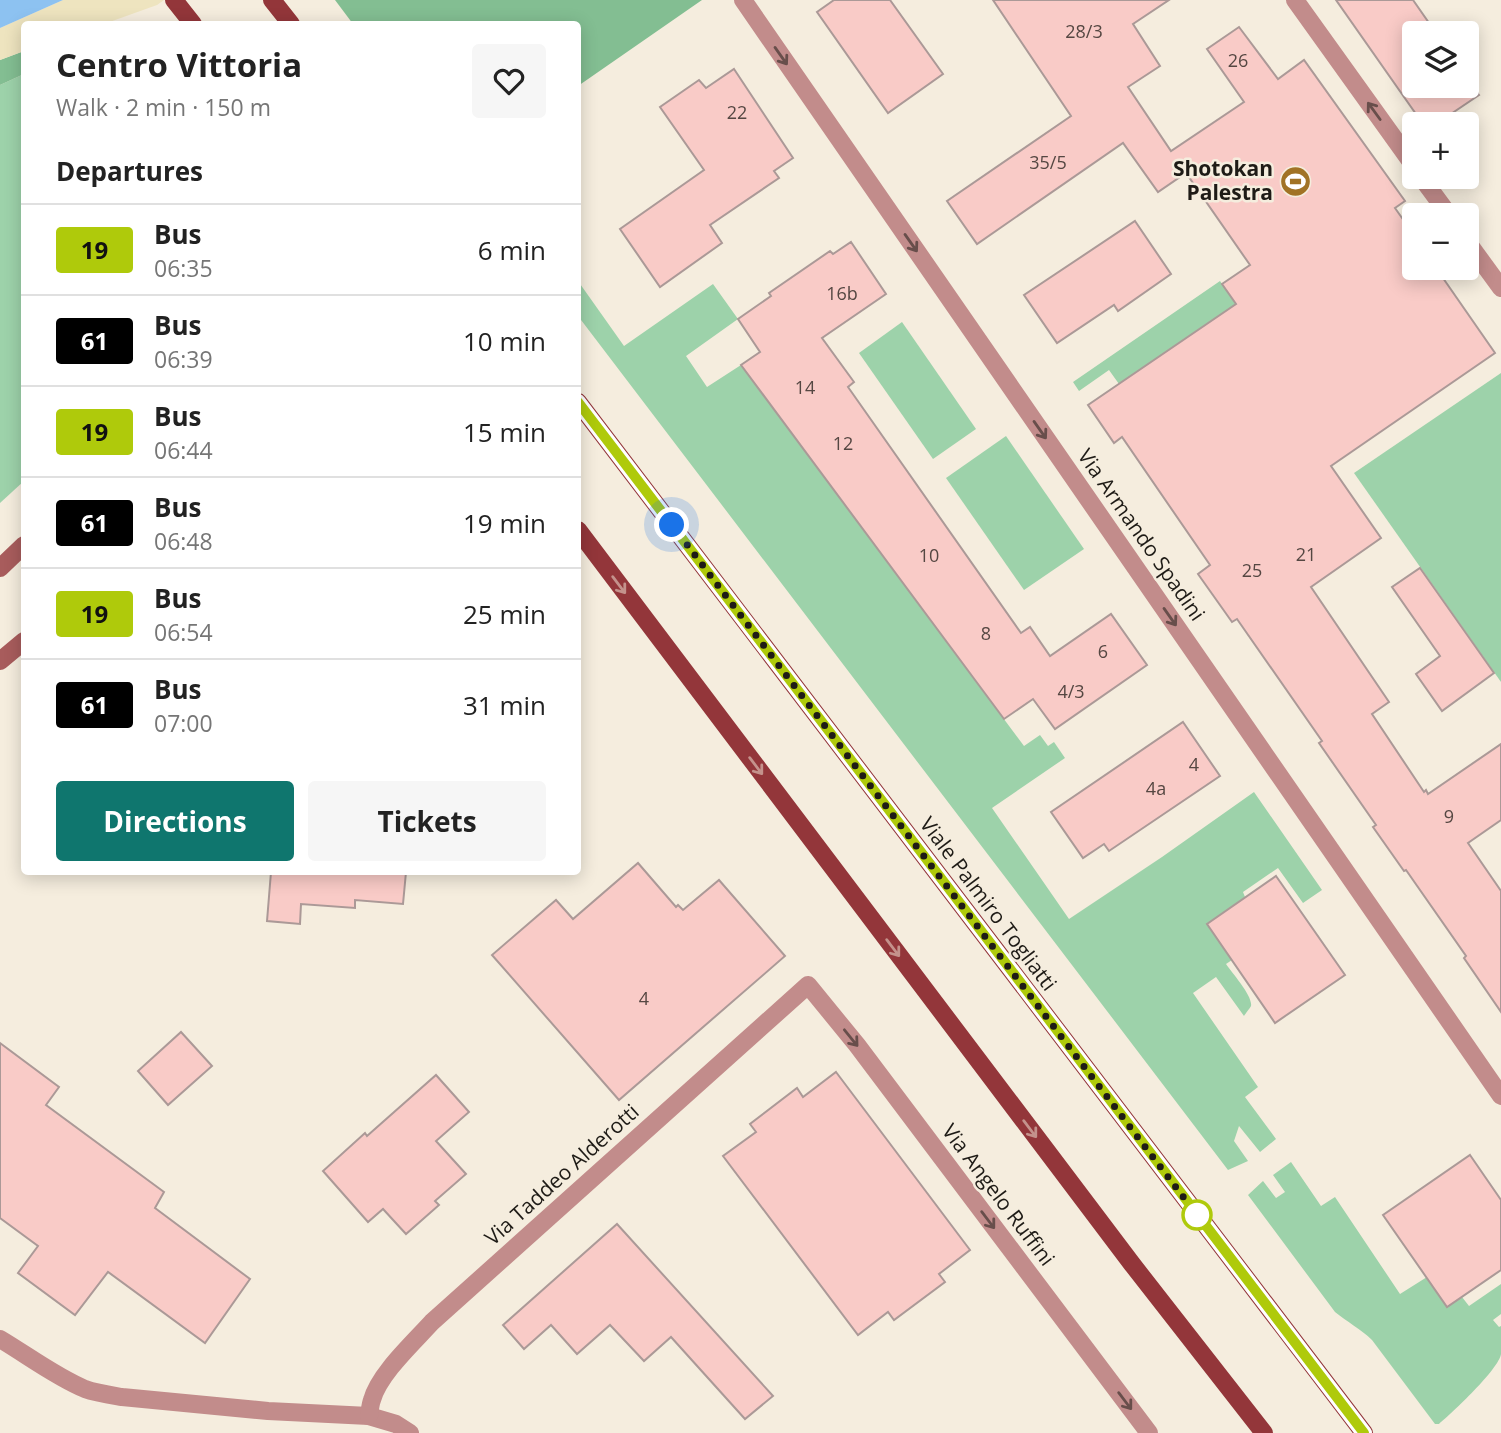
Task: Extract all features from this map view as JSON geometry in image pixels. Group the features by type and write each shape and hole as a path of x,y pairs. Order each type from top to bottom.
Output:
{"main road":[{"path":"174,0 191,21"},
{"path":"272,0 289,21"},
{"name":"Viale Palmiro Togliatti","path":"581,406 1364,1433"},
{"path":"581,534 1124,1253 1264,1433"}],"street":[{"name":"Via Armando Spadini","path":"743,0 1501,1097"},
{"path":"1295,0 1402,149"},
{"path":"1479,258 1501,288"},
{"path":"0,568 21,548"},
{"path":"0,661 21,644"},
{"name":"Via Taddeo Alderotti","path":"369,1416 372,1399 380,1382 432,1322 808,985"},
{"name":"Via Angelo Ruffini","path":"808,985 857,1045 1149,1433"},
{"path":"0,1339 87,1390 122,1397 268,1411 369,1416 396,1424 410,1433"}],"green space":[{"path":"335,0 702,0 581,84 581,21 351,21"},
{"path":"21,52 21,75 0,85 0,60"},
{"path":"21,75 21,484 0,503 0,85"},
{"path":"1220,281 1237,305 1119,384 1109,370 1079,391 1073,382"},
{"path":"713,284 738,319 686,356 707,387 741,365 1024,746 1040,735 1048,746 1054,742 1065,758 992,808 1069,919 1254,792 1322,890 1303,903 1278,868 1243,892 1245,897 1207,924 1232,960 1226,964 1246,991 1251,1006 1244,1016 1216,977 1193,993 1258,1087 1245,1097 1276,1139 1260,1152 1239,1126 1234,1141 1248,1161 1228,1170 581,320 581,285 624,346"},
{"path":"902,322 976,429 933,459 859,353"},
{"path":"1501,373 1501,682 1354,473"},
{"path":"1006,436 1084,549 1024,590 946,478"},
{"path":"1291,1162 1321,1206 1335,1197 1400,1294 1427,1277 1447,1307 1462,1297 1469,1306 1501,1284 1501,1314 1493,1320 1501,1326 1501,1354 1498,1361 1474,1390 1439,1424 1435,1424 1372,1340 1335,1312 1248,1195 1263,1181 1276,1198 1285,1192 1273,1175"}],"sand":[{"path":"63,0 164,0 112,21 21,21 21,52 0,60 0,28"}],"water":[{"path":"0,0 63,0 0,28"}],"building":[{"path":"834,0 890,0 943,74 888,113 817,12"},
{"path":"993,0 1169,0 1133,24 1160,66 1128,87 1171,151 1244,102 1207,49 1239,27 1278,79 1304,60 1405,201 1395,208 1402,218 1402,280 1444,280 1495,353 1331,466 1381,538 1311,587 1389,702 1372,714 1424,792 1426,790 1428,794 1501,744 1501,820 1468,843 1501,891 1501,1012 1464,958 1466,956 1373,827 1376,825 1319,743 1322,741 1237,619 1232,622 1198,574 1210,565 1122,437 1114,443 1088,405 1236,304 1222,284 1250,265 1186,173 1158,192 1123,143 977,244 947,201 1071,116"},
{"path":"1336,0 1413,0 1428,21 1402,21 1402,94"},
{"path":"734,69 793,158 774,171 779,178 710,225 722,243 660,287 620,229 704,170 660,107 699,80 706,88"},
{"path":"1405,98 1475,98 1454,112 1415,112"},
{"path":"1135,221 1171,274 1118,311 1114,305 1057,343 1024,295"},
{"path":"851,242 886,294 822,338 854,382 848,387 1021,633 1030,627 1050,656 1111,614 1147,665 1055,729 1033,699 1004,719 741,365 760,352 738,319 771,296 769,293 830,251 833,254"},
{"path":"1420,568 1494,673 1442,711 1416,674 1440,656 1392,587"},
{"path":"1183,722 1220,776 1109,851 1104,844 1083,858 1051,812"},
{"path":"638,863 676,907 678,905 683,910 719,880 785,956 619,1100 492,955 556,900 573,919"},
{"path":"271,875 406,875 403,904 355,900 355,908 301,904 300,924 267,921"},
{"path":"1276,876 1345,975 1275,1023 1207,924"},
{"path":"181,1032 212,1066 168,1105 138,1071"},
{"path":"0,1043 59,1087 46,1105 164,1192 155,1208 250,1279 205,1343 108,1272 75,1315 18,1273 38,1246 0,1218"},
{"path":"836,1072 970,1250 939,1274 945,1282 894,1320 888,1312 858,1335 723,1156 756,1132 750,1124 797,1088 803,1097"},
{"path":"436,1075 469,1112 436,1141 466,1174 435,1201 439,1205 406,1234 383,1209 368,1222 323,1171"},
{"path":"1470,1155 1501,1200 1501,1270 1447,1307 1383,1215"},
{"path":"617,1224 773,1396 745,1419 671,1337 644,1361 610,1325 577,1354 551,1325 524,1349 503,1325"}],"bus line":[{"name":"19","path":"581,406 1364,1433"}],"place":[{"name":"Shotokan Palestra","path":"1296,181"}],"route":[{"path":"672,525 1197,1215"}]}
